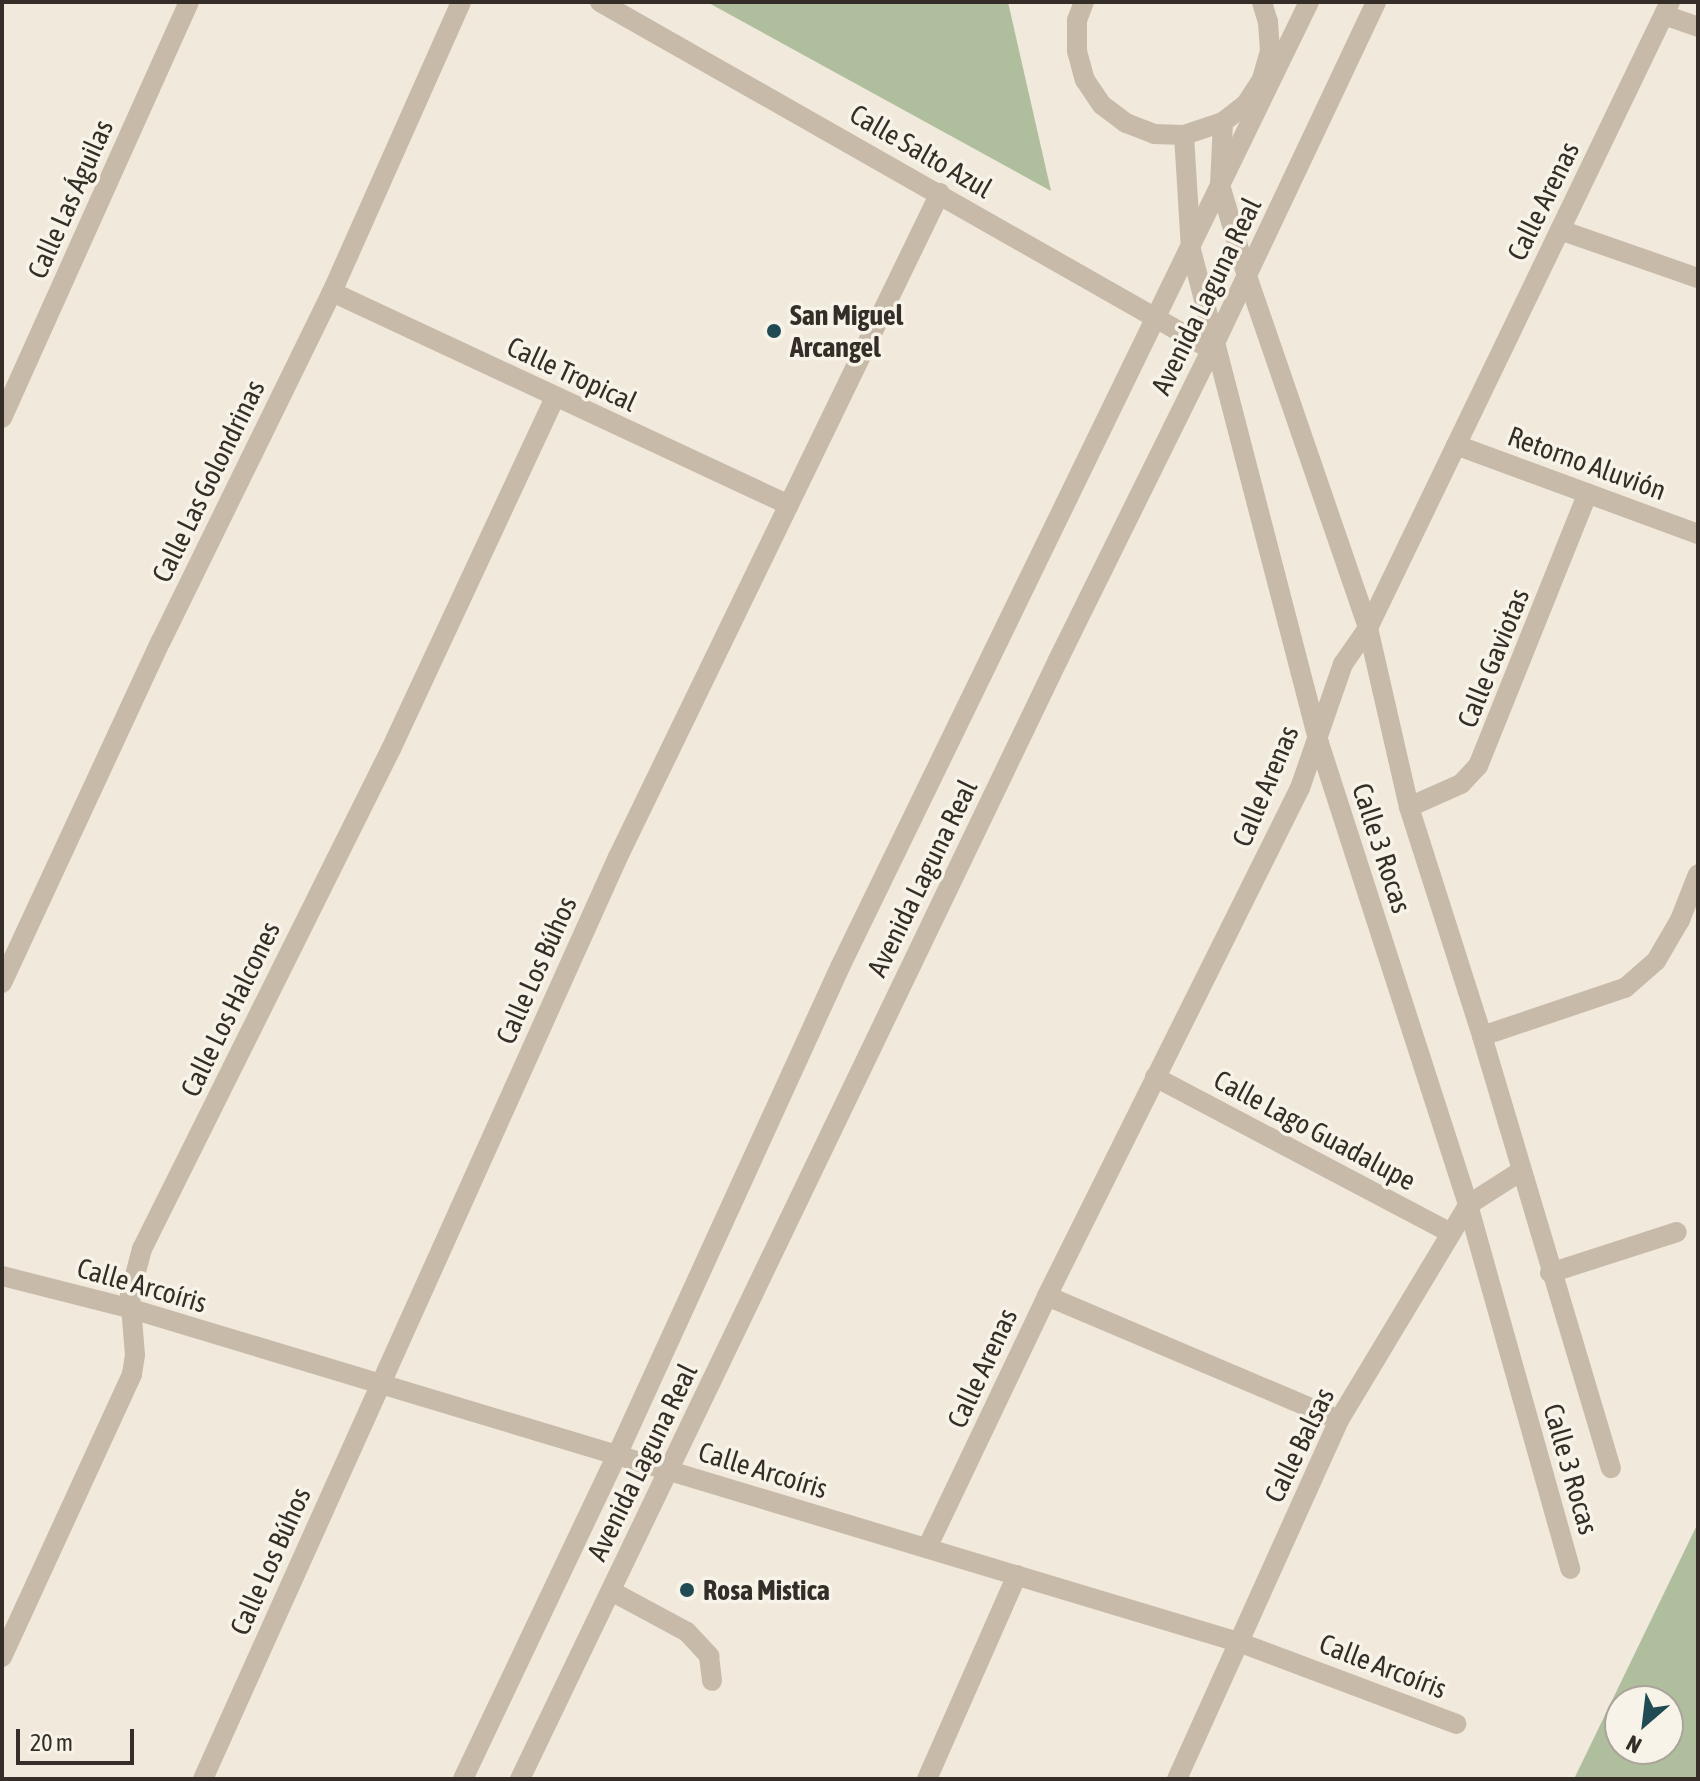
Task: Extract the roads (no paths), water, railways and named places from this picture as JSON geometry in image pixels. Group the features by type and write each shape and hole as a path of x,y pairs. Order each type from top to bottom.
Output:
{"street":[{"name":"Calle Las Águilas","path":"2,418 189,2"},
{"name":"Calle Las Golondrinas","path":"2,983 161,641 332,292 461,2"},
{"name":"Calle Salto Azul","path":"600,2 1213,348"},
{"path":"1084,2 1077,20 1077,51 1085,80 1102,105 1126,123 1140,129 1154,134 1184,135 1223,122 1246,104 1262,79 1270,51 1268,22 1262,2"},
{"name":"Avenida Laguna Real","path":"463,1779 617,1455 840,967 1309,2"},
{"name":"Avenida Laguna Real","path":"520,1779 1044,689 1213,348 1376,2"},
{"path":"1667,8 1698,27"},
{"name":"Calle Arenas","path":"927,1548 1047,1296 1300,788 1319,743 1335,683 1368,628 1667,8"},
{"name":"Calle 3 Rocas","path":"1223,122 1220,185 1247,276 1368,628 1409,807 1482,1036 1550,1273 1611,1468"},
{"name":"Calle 3 Rocas","path":"1184,135 1191,250 1213,348 1319,743 1468,1205 1570,1569"},
{"name":"Calle Los Búhos","path":"203,1779 618,857 940,193"},
{"path":"1560,230 1698,278"},
{"name":"Calle Tropical","path":"332,292 789,505"},
{"name":"Calle Los Halcones","path":"2,1657 132,1374 135,1355 133,1274 142,1249 391,749 555,397"},
{"name":"Retorno Aluvión","path":"1456,445 1698,534"},
{"name":"Calle Gaviotas","path":"1409,807 1461,784 1478,766 1588,493"},
{"path":"1482,1036 1625,988 1656,961 1680,920 1698,874"},
{"name":"Calle Lago Guadalupe","path":"1155,1077 1449,1232"},
{"name":"Calle Balsas","path":"1177,1779 1339,1420 1449,1232 1468,1205 1521,1171"},
{"path":"1550,1273 1677,1232"},
{"name":"Calle Arcoíris","path":"2,1276 132,1309 1241,1643 1456,1724"},
{"path":"1047,1296 1339,1420"},
{"path":"927,1779 1017,1575"},
{"path":"611,1591 687,1632 709,1656 712,1681"}],"place":[{"name":"San Miguel Arcangel","path":"774,331"},
{"name":"Rosa Mistica","path":"687,1590"}]}
